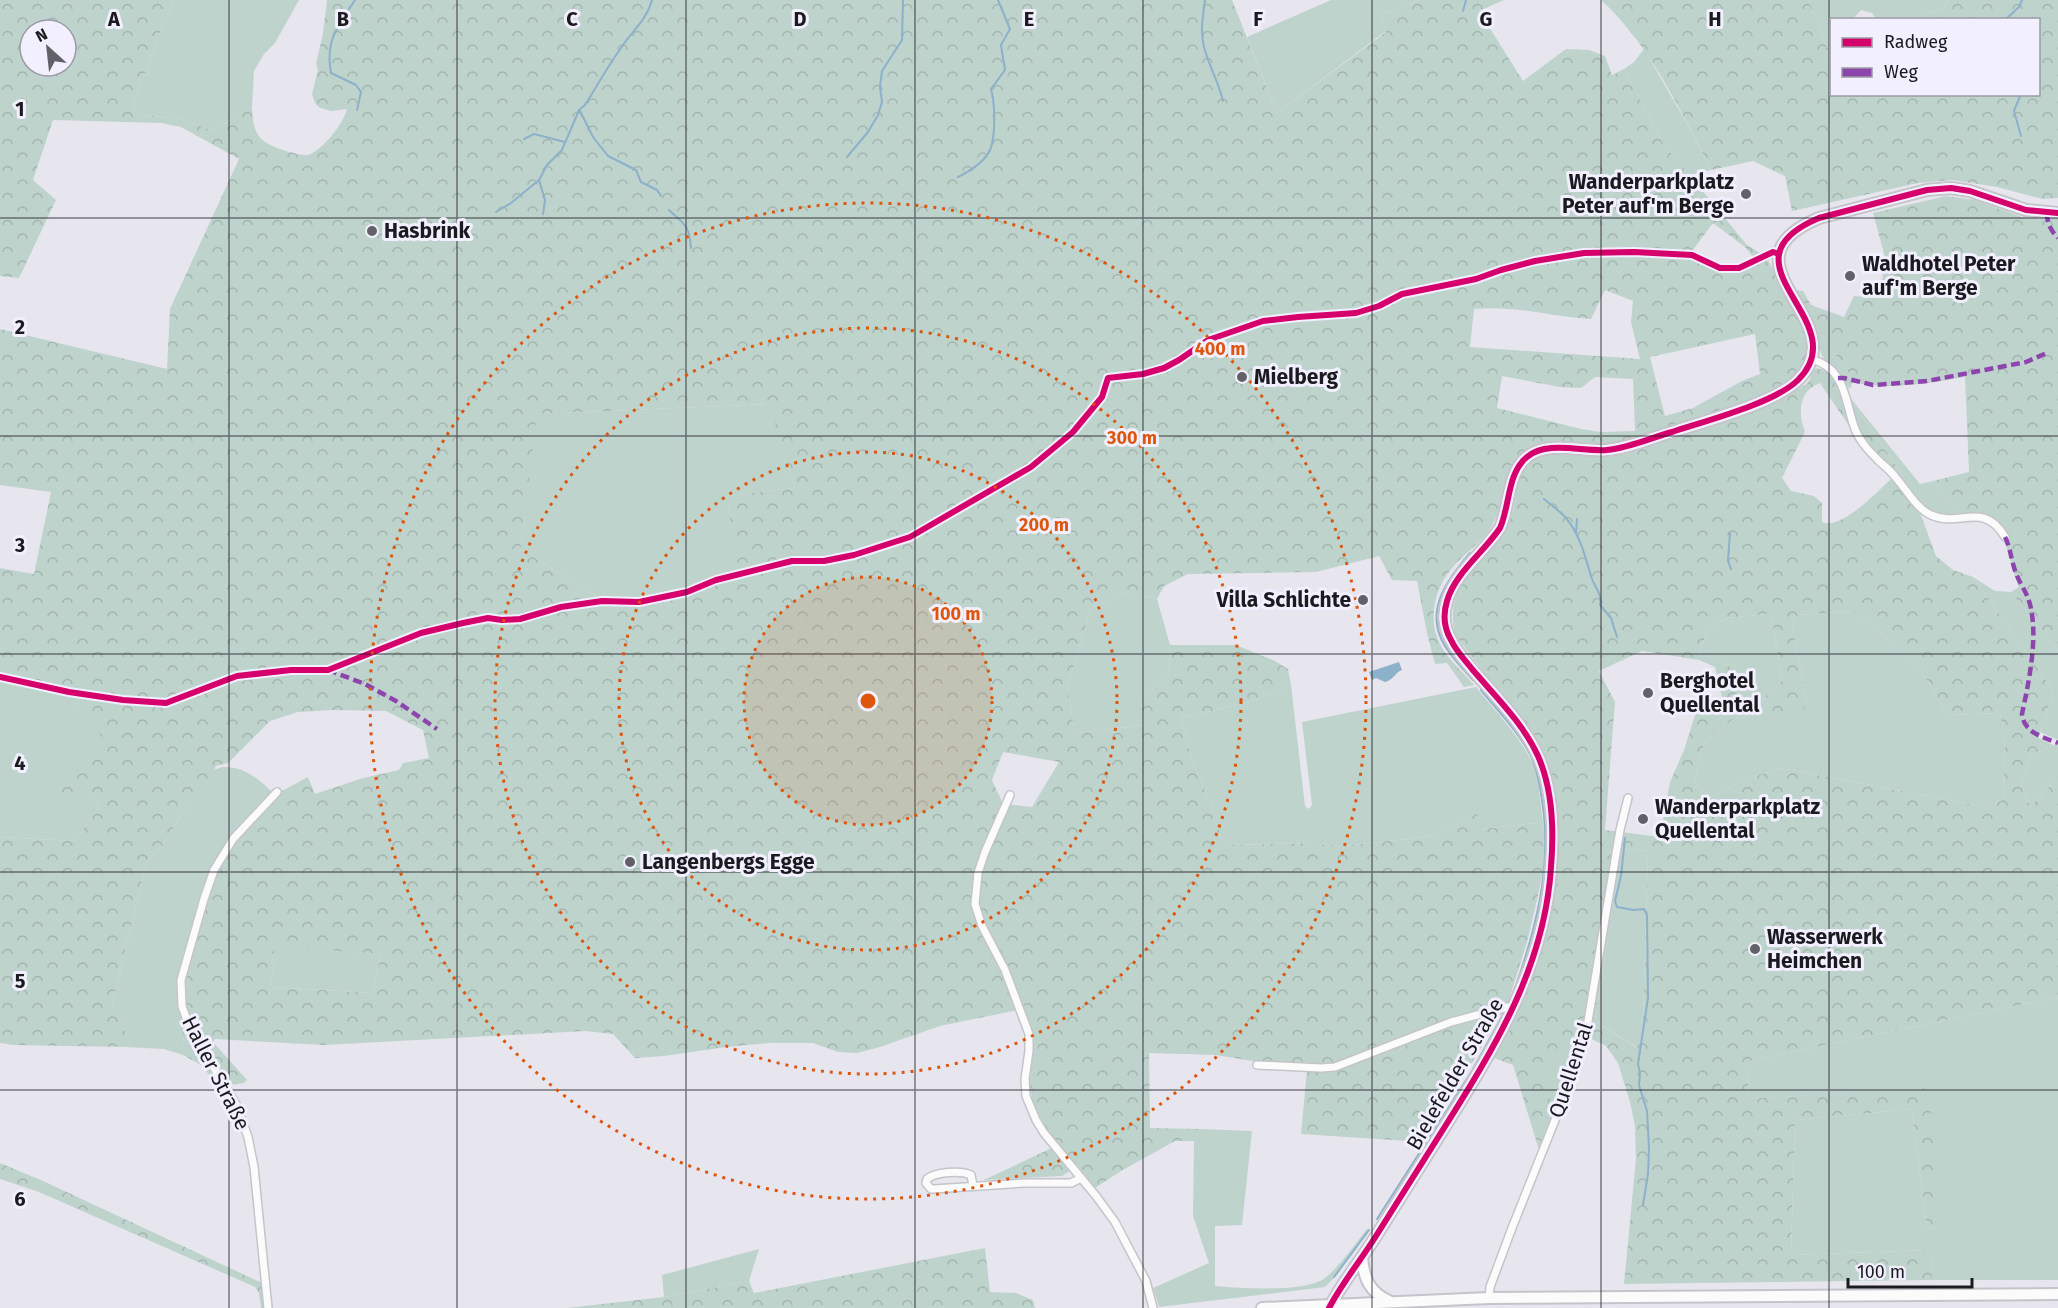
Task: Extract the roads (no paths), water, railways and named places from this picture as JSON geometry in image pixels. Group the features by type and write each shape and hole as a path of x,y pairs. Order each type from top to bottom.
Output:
{"main road":[{"path":"1811,359 1813,341 1808,324 1786,284 1778,263 1785,239 1806,224 1820,218 1927,190 1951,188 1970,191 2026,210 2058,213"},
{"name":"Bielefelder Straße","path":"1330,1306 1473,1083 1503,1030 1514,1008 1536,945 1548,894 1552,842 1550,797 1542,764 1527,736 1451,640 1444,614 1453,586 1500,528 1505,517 1513,479 1518,466 1527,457 1546,448 1609,450 1638,443 1723,415 1788,388 1809,368 1811,359"},
{"path":"1362,1258 1364,1274 1369,1285 1378,1296 1389,1301"},
{"path":"1262,1308 1489,1298 2058,1294"}],"street":[{"path":"1755,261 1773,252 1779,254"},
{"path":"1811,359 1830,368 1844,386 1854,426 1862,441 1920,507 1931,515 1945,519 1977,516 1987,519 1993,522 2005,537"},
{"name":"Haller Straße","path":"268,1308 254,1167 248,1137 236,1104 190,1029 182,1006 181,980 214,870 233,839 277,792"},
{"path":"1010,795 981,863 975,904 982,926 1005,970 1029,1034 1025,1087 1030,1107 1044,1133 1115,1222 1146,1281 1153,1308"},
{"name":"Quellental","path":"1489,1298 1490,1287 1570,1085 1585,1039 1620,830 1628,798"},
{"path":"1257,1065 1335,1067 1451,1022 1508,1007 1514,1008"},
{"path":"973,1186 971,1175 964,1172 929,1176 926,1183 930,1189 934,1189 1071,1183 1081,1178"}],"water":[{"path":"1399,662 1402,670 1390,680 1385,682 1376,678 1372,680 1369,672"}],"waterway":[{"path":"355,0 334,34 330,61 331,73 356,85 361,92 357,110"},
{"path":"496,212 539,180 547,165 562,150 579,110 585,105 616,55 643,19 652,0"},
{"path":"847,157 868,132 878,115 882,102 880,87 882,71 902,40 903,0"},
{"path":"958,177 980,163 992,144 994,120 991,89 1005,70 1001,45 1010,29 998,0"},
{"path":"1205,0 1202,24 1203,41 1223,101"},
{"path":"1463,11 1466,0"},
{"path":"2007,18 2019,7 2022,0"},
{"path":"2020,96 2014,111 2021,136"},
{"path":"580,111 593,137 608,156 636,170 641,182 657,190 661,196"},
{"path":"524,139 534,134 565,142"},
{"path":"539,180 545,200 543,214"},
{"path":"669,210 685,226 691,248"},
{"path":"1544,499 1564,515 1575,532 1599,595 1600,605 1611,618 1617,637"},
{"path":"1576,533 1577,519"},
{"path":"1730,533 1728,561 1731,569"},
{"path":"1470,553 1445,587 1437,612 1437,625 1449,652 1473,680"},
{"path":"1481,690 1514,730 1531,756 1539,783 1545,825 1540,900 1528,949 1512,997"},
{"path":"1625,838 1621,876 1615,901 1617,907 1633,910 1644,909 1647,915 1648,998 1638,1064 1639,1085 1647,1111 1649,1148 1643,1205"},
{"path":"1377,1219 1472,1071 1504,1013"},
{"path":"1334,1277 1369,1230"}],"place":[{"name":"Wanderparkplatz Peter auf'm Berge","path":"1746,194"},
{"name":"Hasbrink","path":"372,231"},
{"name":"Waldhotel Peter auf'm Berge","path":"1850,276"},
{"name":"Mielberg","path":"1242,377"},
{"name":"Villa Schlichte","path":"1363,600"},
{"name":"Berghotel Quellental","path":"1648,693"},
{"name":"Wanderparkplatz Quellental","path":"1643,819"},
{"name":"Langenbergs Egge","path":"630,862"},
{"name":"Wasserwerk Heimchen","path":"1755,949"}]}
